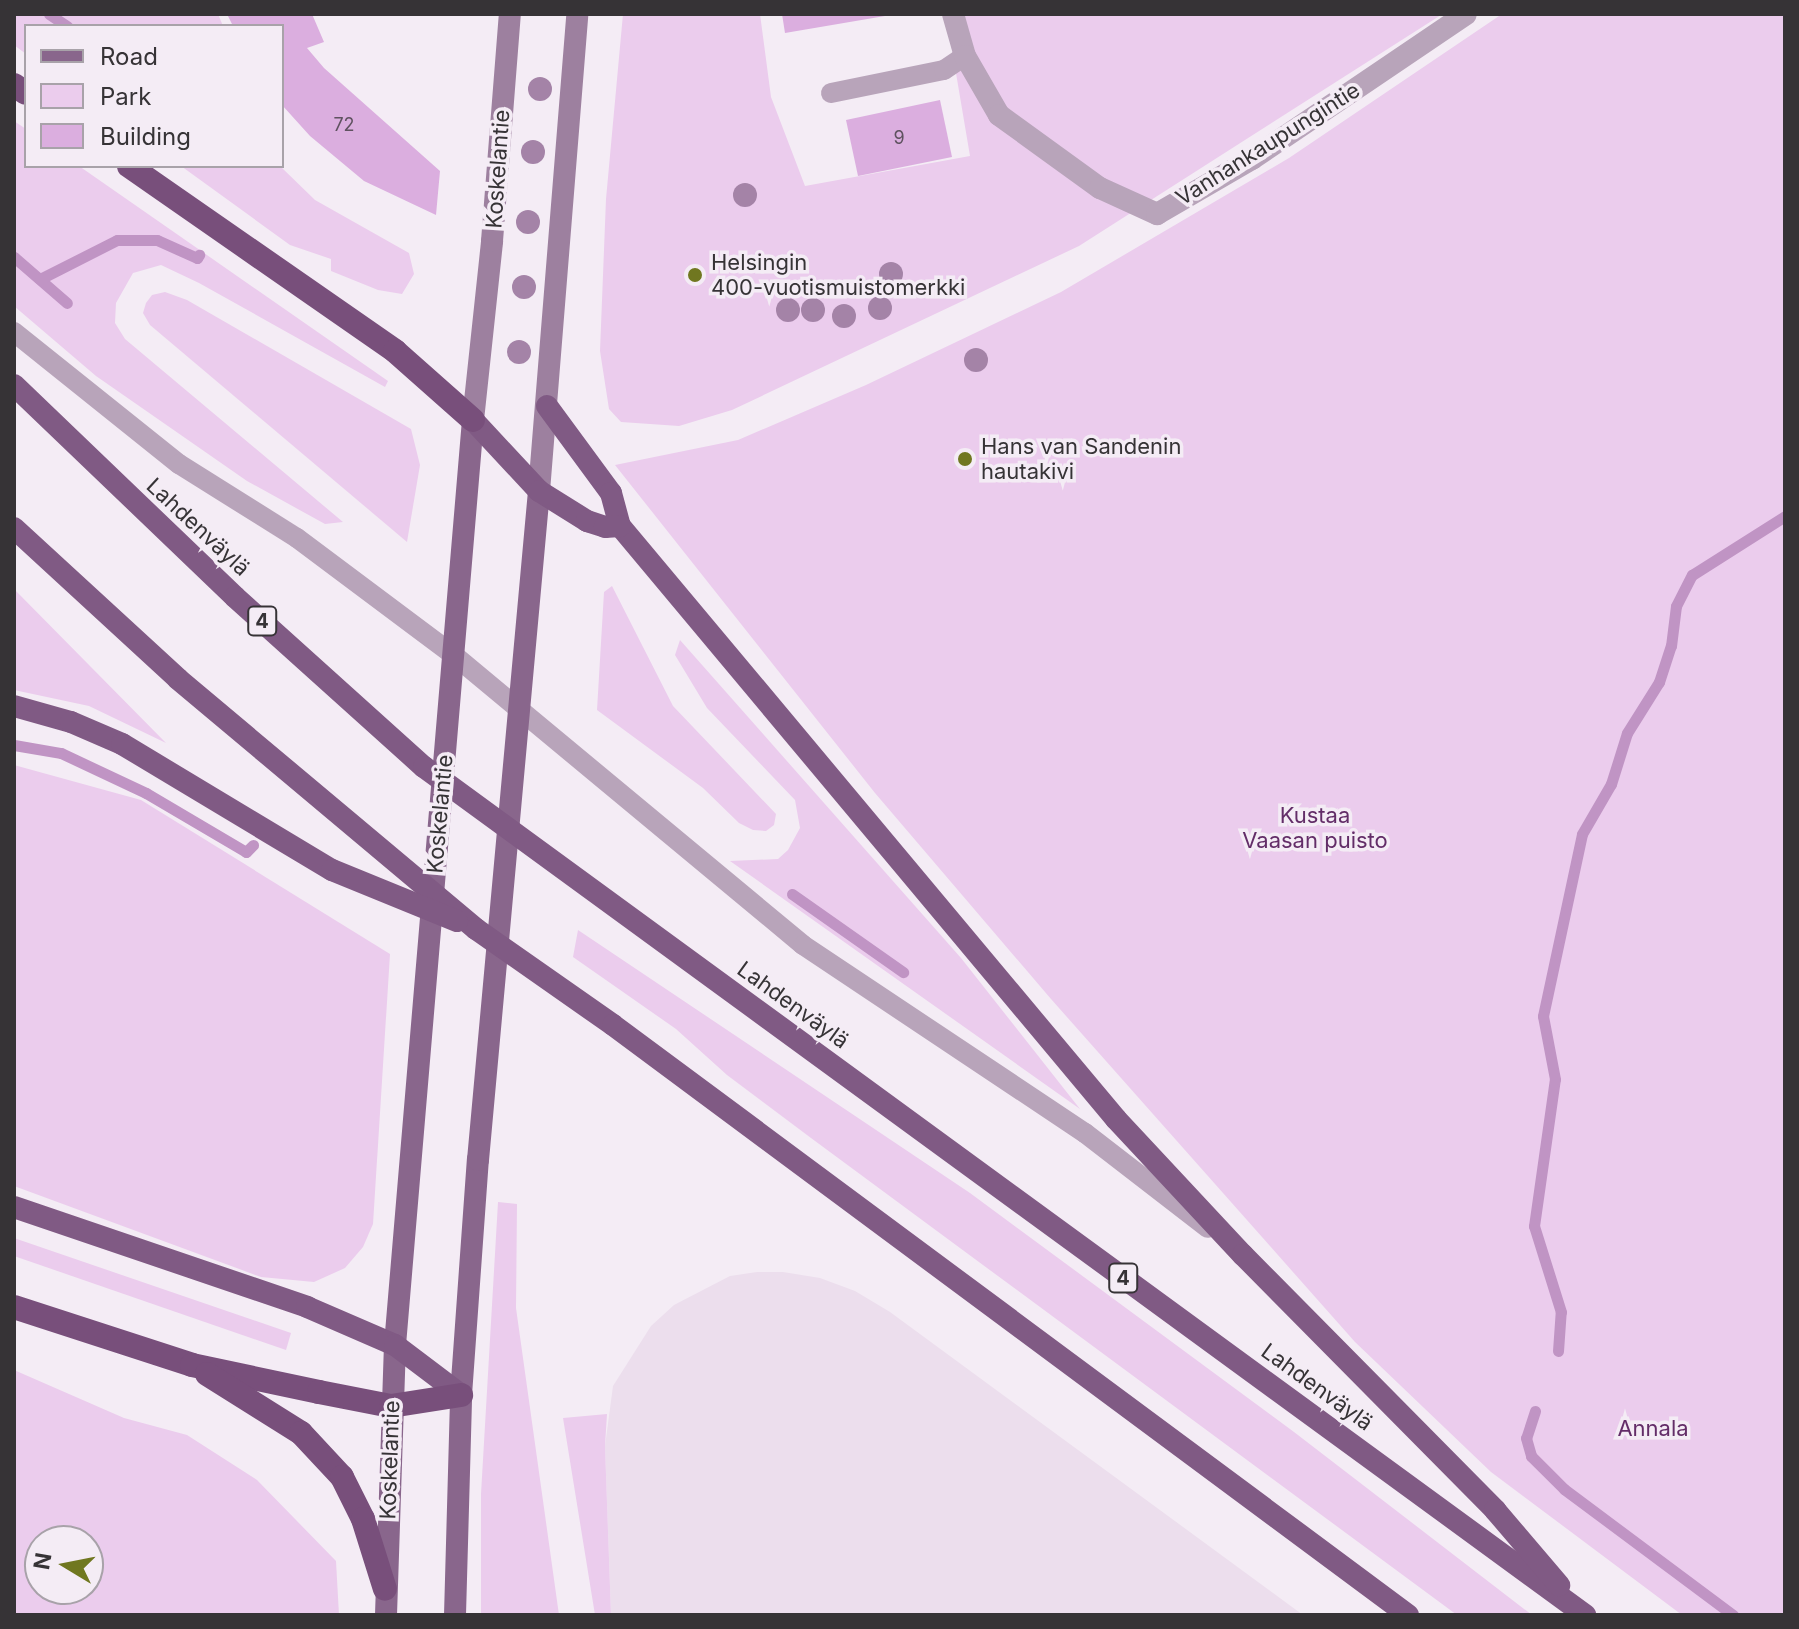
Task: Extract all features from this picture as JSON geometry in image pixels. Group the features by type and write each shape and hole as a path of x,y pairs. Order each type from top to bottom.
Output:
{"highway":[{"path":"132,168 395,351 473,420 539,491 587,521 605,527 620,526"},
{"name":"Lahdenväylä","path":"14,385 235,597 424,767 1584,1614"},
{"path":"547,406 611,493 620,526 1116,1119 1243,1255 1495,1510 1584,1614"},
{"path":"14,528 178,679 476,929 613,1025 1408,1615"},
{"path":"14,706 71,722 122,744 332,870 476,929"},
{"path":"14,1207 250,1286 395,1345 461,1395"},
{"path":"14,1307 192,1365 391,1406 461,1395"},
{"path":"192,1365 301,1433 342,1477 363,1519 385,1589"}],"main road":[{"name":"Koskelantie","path":"386,1615 395,1345 510,14"},
{"path":"455,1615 461,1395 480,1140 536,540 577,14"}],"street":[{"name":"Vanhankaupungintie","path":"953,14 965,56 999,115 1100,188 1157,214 1252,159 1466,14"}],"lane":[{"path":"831,93 944,70 965,56"},
{"path":"14,332 179,464 297,538 455,656 803,945 1085,1133 1243,1255"}],"shaded area":[{"path":"783,1272 820,1278 855,1291 890,1312 1303,1615 611,1615 605,1446 613,1386 651,1326 674,1305 730,1276"}],"green space":[{"path":"14,14 218,14 222,24 24,24 24,52 14,45"},
{"path":"623,14 760,14 771,97 805,186 970,156 946,14 1441,15 1079,246 732,410 679,426 621,422 609,409 600,351 606,199"},
{"name":"Kustaa Vaasan puisto","path":"1502,14 1785,14 1785,1615 1682,1615 1491,1472 1355,1342 1051,999 875,793 615,465 738,440 866,385 1061,292 1289,158"},
{"path":"14,121 24,128 24,168 82,168 388,381 385,387 161,265 133,273 116,303 115,323 125,339 343,522 325,524 247,481 96,376 14,306"},
{"path":"184,168 282,168 315,200 409,253 414,274 402,294 378,290 331,271 331,259 290,245"},
{"path":"165,292 187,300 411,429 420,465 407,542 150,325 143,313 146,303 152,295"},
{"path":"612,586 673,706 776,814 774,825 766,831 753,830 739,823 703,788 597,710 604,592"},
{"path":"14,589 166,743 89,706 14,690"},
{"path":"680,640 961,958 1080,1109 730,861 778,859 788,850 800,828 795,800 707,708 675,655"},
{"path":"14,765 141,800 390,954 373,1224 363,1247 345,1268 314,1282 261,1277 14,1186"},
{"path":"578,930 970,1193 1294,1432 1532,1615 1457,1615 727,1075 676,1029 573,957"},
{"path":"498,1202 517,1204 516,1308 559,1615 481,1615 481,1494"},
{"path":"14,1238 291,1333 286,1350 14,1256"},
{"path":"14,1370 124,1418 187,1435 257,1480 336,1561 339,1615 14,1615"},
{"path":"607,1414 605,1446 611,1615 595,1615 563,1418"}],"building":[{"path":"227,14 312,14 324,42 307,48 324,68 440,171 436,215 364,181 310,136 284,107 284,24 232,24"},
{"path":"782,14 885,14 885,16 785,33"},
{"path":"940,100 952,157 858,176 846,120"}],"waterway":[{"path":"49,14 64,24"},
{"path":"40,279 117,240 157,240 197,258 199,255"},
{"path":"14,257 67,303"},
{"path":"1558,1351 1561,1312 1534,1226 1555,1079 1543,1016 1582,834 1611,784 1627,733 1659,682 1671,646 1676,606 1692,575 1785,516"},
{"path":"14,745 61,753 146,793 246,852 253,845"},
{"path":"792,894 903,972"},
{"path":"1535,1411 1526,1438 1531,1456 1564,1489 1733,1615"}],"place":[{"name":"Helsingin 400-vuotismuistomerkki","path":"695,275"},
{"name":"Hans van Sandenin hautakivi","path":"965,459"}],"park label":[{"name":"Annala","path":"1653,1429"}]}
